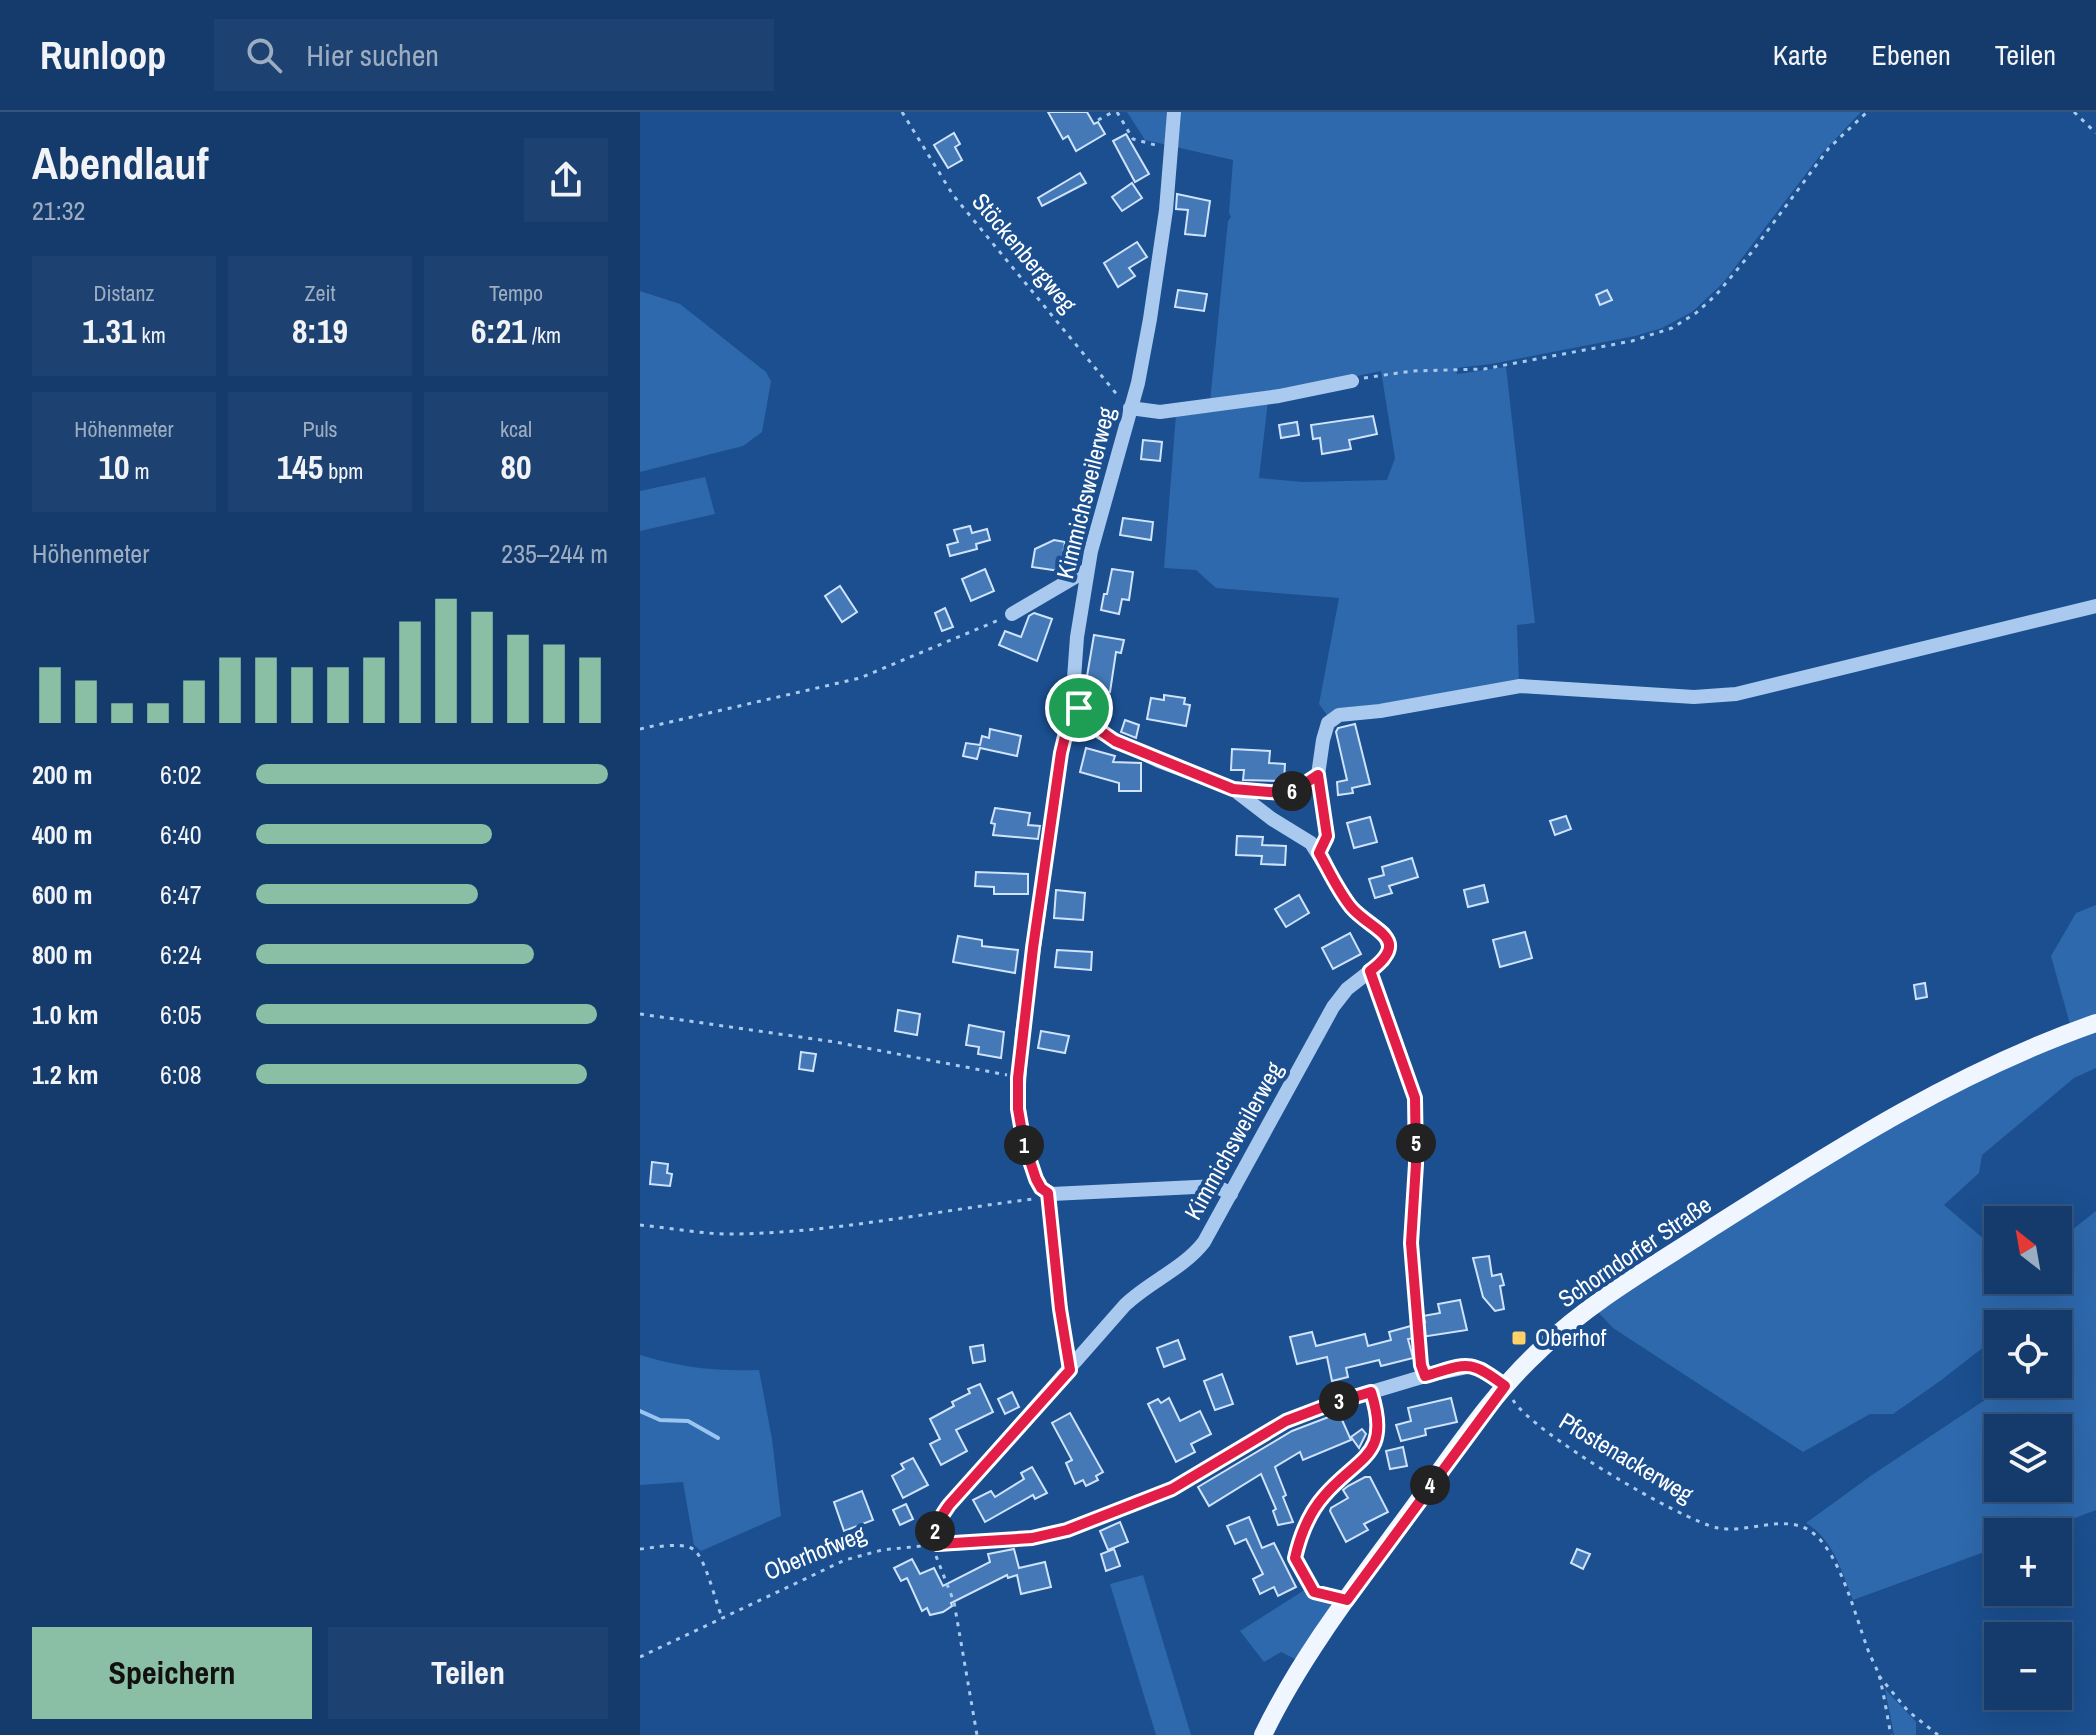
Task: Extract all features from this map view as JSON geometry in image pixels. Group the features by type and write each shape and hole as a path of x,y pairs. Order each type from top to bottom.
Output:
{"main road":[{"name":"Schorndorfer Straße","path":"1263,1735 1288,1687 1347,1600 1505,1386 1544,1346 1593,1306 1843,1146 1983,1068 2096,1023"}],"street":[{"name":"Kimmichsweilerweg","path":"935,1544 936,1528 949,1505 1125,1305 1200,1248 1333,1007 1347,989 1386,958 1389,949 1381,930 1351,907 1311,843 1272,819 1233,789 1115,741 1089,723 1073,692 1072,677 1087,570 1138,383 1150,319 1172,153 1174,112"},
{"path":"1130,408 1153,412 1173,410 1279,396 1352,381"},
{"path":"1012,614 1087,570"},
{"path":"1319,853 1327,836 1318,775 1324,733 1331,719 1343,713 1402,708 1520,686 1694,697 1736,694 2096,606"},
{"path":"1079,708 1067,728 1061,753 1033,948 1018,1078 1018,1109 1024,1143 1036,1179 1048,1193 1216,1186 1231,1194"},
{"name":"Kimmichsweilerweg","path":"1233,789 1281,793 1298,788 1318,775"},
{"path":"935,1544 1032,1538 1067,1530 1172,1489 1286,1421 1425,1376 1472,1366 1482,1369 1505,1386"},
{"path":"1347,1600 1314,1592 1295,1558 1301,1535 1320,1501 1364,1460 1376,1441 1377,1419 1371,1392"}],"path":[{"name":"Stöckenbergweg","path":"902,112 953,195 1130,408"},
{"path":"1098,120 1115,112 1133,139 1172,153"},
{"path":"1352,381 1392,373 1484,369 1632,341 1672,328 1716,295 1829,148 1867,112"},
{"path":"2074,112 2096,133"},
{"path":"640,729 860,678 1012,614"},
{"path":"1370,971 1415,1095 1416,1164 1411,1243 1416,1325 1425,1376"},
{"path":"640,1014 835,1042 1018,1078"},
{"path":"640,1225 735,1234 812,1231 1033,1199 1048,1193 1070,1370"},
{"name":"Pfostenackerweg","path":"1505,1386 1517,1407 1544,1429 1625,1483 1687,1516 1726,1529 1789,1524 1810,1530 1826,1547 1836,1566 1878,1675 1891,1735"},
{"path":"935,1544 954,1602 977,1735"},
{"name":"Oberhofweg","path":"640,1657 845,1560 872,1552 935,1544"},
{"path":"640,1549 683,1546 695,1549 702,1559 722,1617"},
{"path":"1878,1675 1908,1711 1938,1735"}],"shaded area":[{"path":"1127,112 1861,112 1821,154 1723,283 1692,312 1662,328 1635,336 1456,368 1457,374 1506,367 1535,623 1517,625 1519,683 1327,715 1319,704 1339,598 1216,588 1196,570 1164,568 1176,414 1210,402 1228,221 1231,217 1233,160 1145,140","holes":["1381,371 1395,458 1387,480 1303,482 1259,478 1268,401 1301,388"]},
{"path":"640,291 680,304 766,372 771,381 762,432 743,446 640,472"},
{"path":"705,477 715,514 640,531 640,491"},
{"path":"2096,905 2096,1016 2070,1024 2051,956 2076,913"},
{"path":"2096,1030 2096,1068 2074,1078 1982,1155 1979,1173 1944,1205 1984,1239 1984,1294 2072,1294 2072,1230 2096,1211 2096,1510 2072,1519 1984,1518 1984,1552 1853,1600 1830,1547 1806,1523 1988,1398 2072,1398 2072,1310 1984,1310 1984,1347 1893,1414 1870,1414 1803,1452 1613,1328 1598,1312 1800,1181 1963,1086"},
{"path":"640,1355 699,1368 759,1370 772,1439 781,1516 701,1551 694,1545 683,1482 640,1485"},
{"path":"1143,1575 1191,1735 1156,1735 1110,1584"},
{"path":"1306,1589 1333,1602 1297,1660 1281,1652 1264,1662 1240,1631"},
{"path":"1885,1689 1916,1722 1916,1735 1894,1735"}],"building":[{"path":"1048,112 1087,112 1105,134 1076,151 1068,136 1063,139"},
{"path":"954,133 960,144 955,147 962,160 948,168 934,145"},
{"path":"1126,134 1149,174 1135,182 1113,141"},
{"path":"1080,173 1086,183 1042,206 1038,198"},
{"path":"1132,183 1142,198 1122,211 1112,197"},
{"path":"1177,194 1210,201 1205,236 1185,234 1188,210 1176,209"},
{"path":"1137,242 1147,257 1129,268 1135,276 1118,287 1104,263"},
{"path":"1178,290 1207,294 1204,311 1175,307"},
{"path":"1607,290 1612,300 1600,305 1596,295"},
{"path":"1373,416 1377,434 1349,440 1351,449 1322,454 1320,438 1313,439 1311,425"},
{"path":"1297,422 1299,435 1281,438 1279,425"},
{"path":"1143,440 1162,442 1160,461 1141,459"},
{"path":"1123,518 1153,522 1151,540 1120,535"},
{"path":"970,526 972,533 987,529 990,540 976,544 977,549 950,556 947,545 958,542 954,530"},
{"path":"1054,540 1065,542 1060,571 1032,567 1035,549"},
{"path":"985,569 994,591 971,601 962,579"},
{"path":"1112,569 1133,572 1129,600 1122,599 1119,614 1101,610"},
{"path":"840,586 857,612 842,622 825,596"},
{"path":"945,608 953,627 942,631 935,613"},
{"path":"1034,613 1052,619 1037,661 999,645 1005,631 1021,637 1029,616"},
{"path":"1094,635 1124,640 1121,653 1116,652 1110,692 1085,688"},
{"path":"1164,695 1185,698 1184,704 1190,705 1186,726 1147,719 1151,698 1164,700"},
{"path":"1125,720 1139,725 1136,738 1121,732"},
{"path":"1355,724 1370,784 1352,788 1353,793 1338,795 1337,782 1347,780 1336,732 1338,728"},
{"path":"990,729 1021,736 1017,756 980,748 977,759 963,756 966,743 980,745 982,736 989,738"},
{"path":"1086,748 1115,756 1113,762 1141,763 1141,791 1119,791 1119,783 1080,772"},
{"path":"1232,749 1270,751 1269,763 1285,764 1284,781 1243,780 1244,770 1231,770"},
{"path":"995,808 1030,813 1028,825 1040,826 1038,839 993,835 995,824 991,823"},
{"path":"1566,816 1571,829 1555,835 1550,821"},
{"path":"1370,817 1377,842 1354,848 1347,823"},
{"path":"1237,836 1263,837 1262,845 1286,846 1285,865 1261,864 1262,856 1236,855"},
{"path":"1412,858 1418,877 1389,886 1392,893 1375,898 1369,879 1384,875 1382,867"},
{"path":"976,872 1028,874 1028,894 994,894 994,887 975,886"},
{"path":"1484,885 1488,902 1468,907 1464,890"},
{"path":"1056,890 1085,893 1083,920 1054,918"},
{"path":"1299,895 1309,913 1286,927 1275,909"},
{"path":"1525,932 1532,958 1500,967 1493,940"},
{"path":"1350,933 1361,954 1333,969 1322,948"},
{"path":"958,936 982,940 982,946 1018,950 1015,973 953,962"},
{"path":"1057,950 1092,952 1091,970 1055,967"},
{"path":"1925,983 1927,997 1916,999 1914,985"},
{"path":"898,1010 920,1014 917,1035 895,1031"},
{"path":"969,1025 1004,1032 1001,1058 978,1054 979,1047 966,1045"},
{"path":"1041,1031 1069,1036 1065,1053 1038,1048"},
{"path":"801,1052 816,1054 813,1071 799,1069"},
{"path":"652,1162 668,1164 667,1173 672,1174 670,1186 650,1184"},
{"path":"1489,1256 1492,1276 1501,1274 1504,1285 1500,1286 1504,1309 1495,1311 1483,1297 1473,1258"},
{"path":"1460,1300 1467,1330 1408,1339 1413,1358 1381,1366 1379,1360 1346,1368 1348,1377 1332,1381 1327,1357 1297,1364 1290,1337 1312,1332 1316,1346 1365,1334 1368,1346 1391,1340 1389,1332 1425,1322 1423,1316 1440,1313 1438,1304"},
{"path":"1178,1340 1185,1359 1164,1367 1157,1348"},
{"path":"983,1345 985,1361 973,1363 970,1347"},
{"path":"1222,1374 1233,1404 1215,1410 1204,1381"},
{"path":"980,1384 993,1412 956,1430 967,1451 941,1465 930,1444 940,1439 930,1419 954,1406 952,1402"},
{"path":"1012,1392 1019,1407 1005,1414 998,1399"},
{"path":"1169,1398 1180,1421 1200,1411 1211,1434 1191,1444 1195,1452 1176,1462 1148,1404 1158,1399 1161,1403"},
{"path":"1451,1398 1457,1422 1425,1429 1426,1435 1401,1441 1396,1425 1411,1421 1408,1408"},
{"path":"1070,1413 1103,1472 1096,1476 1098,1480 1086,1486 1083,1480 1075,1484 1066,1463 1072,1460 1052,1423"},
{"path":"1339,1413 1351,1440 1303,1460 1300,1452 1275,1467 1293,1522 1278,1525 1273,1511 1276,1509 1261,1474 1209,1506 1198,1487 1292,1431"},
{"path":"1362,1429 1366,1434 1359,1448 1351,1437"},
{"path":"1403,1447 1407,1466 1390,1469 1386,1451"},
{"path":"913,1458 928,1485 903,1498 892,1476 904,1469 901,1464"},
{"path":"1032,1467 1047,1493 1035,1499 1033,1495 985,1522 973,1500 991,1491 995,1497 1024,1479 1021,1473"},
{"path":"1370,1477 1388,1512 1364,1524 1368,1530 1346,1542 1330,1511 1348,1498 1343,1490"},
{"path":"862,1491 873,1520 844,1531 834,1502"},
{"path":"906,1504 913,1519 900,1525 893,1510"},
{"path":"1249,1517 1262,1548 1274,1543 1296,1587 1278,1596 1274,1587 1260,1594 1253,1579 1263,1574 1246,1539 1235,1544 1227,1526"},
{"path":"1120,1522 1128,1542 1108,1550 1100,1531"},
{"path":"1014,1549 1019,1568 1045,1562 1051,1587 1021,1594 1017,1575 1008,1578 1007,1575 951,1603 952,1606 943,1612 930,1615 927,1608 922,1611 907,1578 901,1581 894,1568 912,1559 920,1574 934,1568 943,1586 990,1562 988,1554"},
{"path":"1114,1549 1120,1566 1106,1571 1101,1554"},
{"path":"1577,1549 1590,1554 1583,1569 1571,1563"}],"waterway":[{"path":"640,1411 660,1420 688,1421 718,1438"}],"place":[{"name":"Oberhof","path":"1519,1338"}],"route":[{"path":"1079,708 1089,723 1115,741 1233,789 1281,793 1292,791 1318,775 1327,836 1319,853 1351,907 1381,930 1388,941 1386,958 1370,971 1415,1095 1416,1164 1411,1243 1421,1365 1425,1376 1453,1368 1477,1367 1505,1386 1347,1600 1314,1592 1295,1558 1301,1535 1320,1501 1364,1460 1376,1441 1377,1419 1371,1392 1286,1421 1172,1489 1057,1533 1032,1538 938,1544 935,1531 949,1505 1070,1370 1048,1193 1041,1188 1034,1174 1022,1134 1018,1078 1055,786 1065,733 1079,708"}]}
